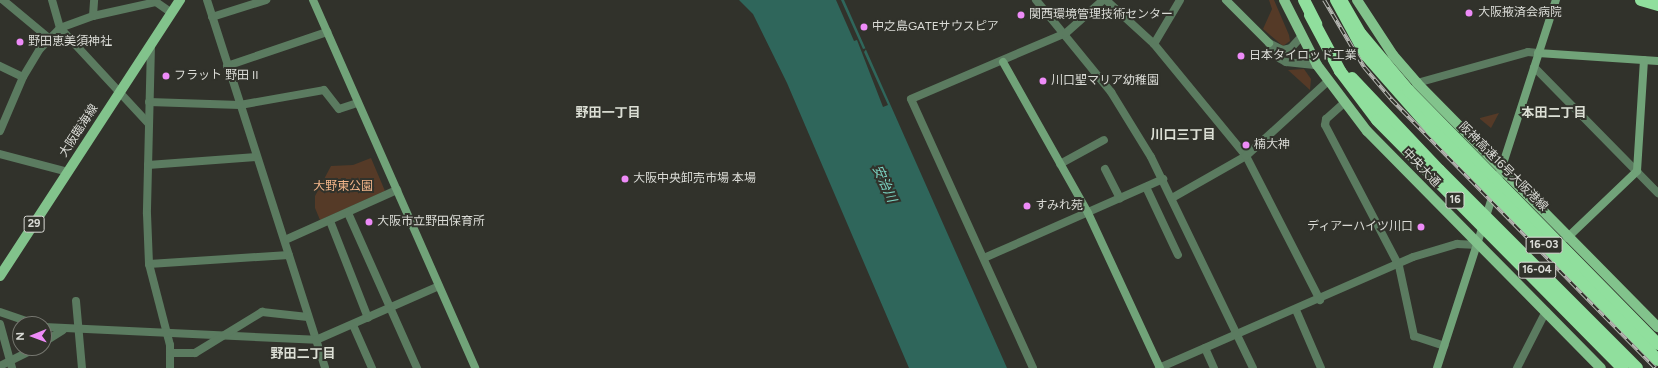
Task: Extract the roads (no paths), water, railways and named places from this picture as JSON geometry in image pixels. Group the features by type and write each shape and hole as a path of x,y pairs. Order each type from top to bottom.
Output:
{"highway":[{"name":"16","path":"1304,0 1310,15 1340,70 1382,125 1622,368"},
{"name":"16-03","path":"1336,0 1362,49 1400,97 1658,360"},
{"name":"阪神高速16号大阪港線","path":"1340,0 1369,44 1408,90 1658,344"},
{"path":"1641,0 1658,5"},
{"name":"16-04","path":"1310,15 1336,56 1373,102 1638,368"}],"main road":[{"name":"大阪臨海線","path":"1,274 180,0"},
{"name":"中央大通","path":"1284,0 1316,65 1327,82 1344,103 1478,245 1546,311 1601,368"},
{"path":"1357,0 1393,55 1418,83 1568,238 1658,327"}],"street":[{"path":"3,0 50,38"},
{"path":"52,0 60,28 148,123"},
{"path":"93,16 94,0"},
{"path":"207,0 325,368"},
{"path":"212,17 266,0"},
{"path":"313,0 475,368"},
{"path":"1036,0 1066,33 1111,92 1163,179 1252,368"},
{"path":"1033,368 911,99 1003,62 1066,33 1103,0"},
{"path":"1106,0 1154,44 1246,156 1320,300"},
{"path":"1154,44 1180,0"},
{"path":"1226,0 1269,43 1279,58 1286,62 1316,65"},
{"path":"1437,368 1556,0"},
{"path":"0,131 23,77 50,38 60,28 93,16 156,1 172,13"},
{"path":"228,66 327,32"},
{"path":"1269,43 1283,50 1291,48 1301,37"},
{"path":"151,45 148,123 150,264 167,336 170,353 170,368"},
{"path":"1418,83 1528,52 1538,54 1658,61"},
{"path":"1568,238 1637,171 1644,60"},
{"path":"1003,62 1088,213 1159,368 1399,266 1413,257 1457,244 1478,245"},
{"path":"0,66 23,77"},
{"path":"1534,67 1658,193"},
{"path":"1172,198 1246,156 1327,82"},
{"path":"149,102 240,105 324,90 339,109 358,103"},
{"path":"1344,103 1326,119 1325,125 1399,266 1414,336 1444,346"},
{"path":"1060,164 1104,140"},
{"path":"0,154 68,172"},
{"path":"148,165 257,157"},
{"path":"1105,169 1120,198"},
{"path":"984,258 1163,179"},
{"path":"1146,187 1178,256"},
{"path":"284,240 330,221 397,190"},
{"path":"348,213 417,368"},
{"path":"330,221 368,318"},
{"path":"150,264 289,256"},
{"path":"52,328 167,336 316,340 439,286"},
{"path":"76,301 80,319 76,330 82,368"},
{"path":"1296,310 1321,368"},
{"path":"1518,368 1546,311"},
{"path":"0,312 12,316"},
{"path":"170,353 195,353 262,312 308,317"},
{"path":"0,324 11,365"},
{"path":"353,325 372,368"},
{"path":"52,337 63,330"},
{"path":"1205,348 1214,368"},
{"path":"0,366 11,365 24,356"}],"water":[{"name":"安治川","path":"739,0 844,0 1007,368 909,368 787,83 753,14"}],"railway":[{"path":"1324,0 1364,67 1391,99 1655,368"}],"place":[{"name":"大阪掖済会病院","path":"1469,13"},
{"name":"関西環境管理技術センター","path":"1021,15"},
{"name":"中之島GATEサウスピア","path":"864,27"},
{"name":"野田恵美須神社","path":"20,42"},
{"name":"日本タイロッド工業","path":"1241,56"},
{"name":"フラット 野田 II","path":"166,76"},
{"name":"川口聖マリア幼稚園","path":"1043,81"},
{"name":"楠大神","path":"1246,145"},
{"name":"大阪中央卸売市場 本場","path":"625,179"},
{"name":"すみれ苑","path":"1027,206"},
{"name":"大阪市立野田保育所","path":"369,222"},
{"name":"ディアーハイツ川口","path":"1421,227"}],"district":[{"name":"野田一丁目","path":"608,113"},
{"name":"本田二丁目","path":"1554,113"},
{"name":"川口三丁目","path":"1183,135"},
{"name":"野田二丁目","path":"303,354"}],"park label":[{"name":"大野東公園","path":"343,187"}]}
